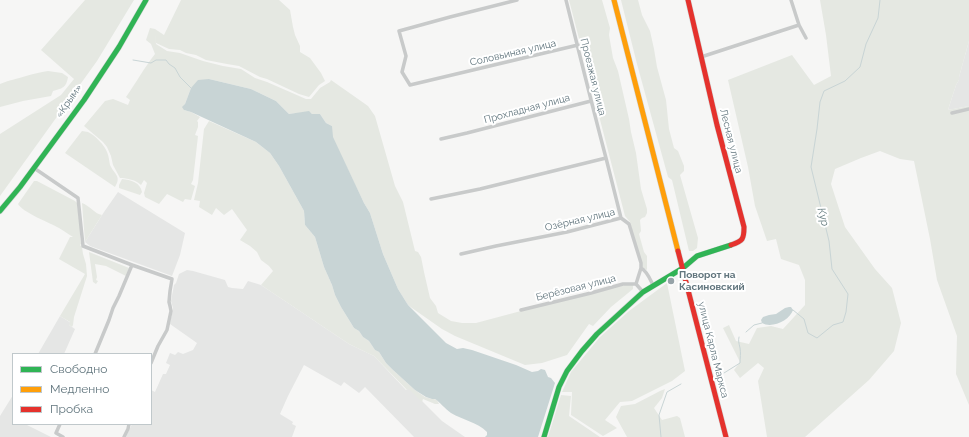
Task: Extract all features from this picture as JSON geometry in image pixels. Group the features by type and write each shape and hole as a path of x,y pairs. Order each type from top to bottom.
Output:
{"main road":[{"path":"0,210 20,187 84,100 119,47 145,0"},
{"name":"«Крым»","path":"0,206 53,139 84,95 145,0"},
{"name":"улица Карла Маркса","path":"614,0 726,437"},
{"name":"Лесная улица","path":"683,268 698,256 740,242 744,237 745,232 717,125 688,0"},
{"path":"544,437 559,388 567,370 582,351 597,334 643,292 683,268"}],"street":[{"name":"Соловьиная улица","path":"517,0 400,31 406,56 402,72 410,85 578,45"},
{"name":"Проезжая улица","path":"566,0 578,45 590,101 622,218"},
{"path":"791,0 799,25 806,38"},
{"path":"701,57 799,25"},
{"name":"Прохладная улица","path":"442,139 590,101"},
{"path":"952,113 969,109"},
{"path":"431,199 480,189 606,158"},
{"path":"34,168 78,198 83,246 172,279 168,302 171,311 167,330 152,361"},
{"name":"Озёрная улица","path":"461,254 567,232 622,218 629,224 641,268"},
{"path":"95,353 132,265"},
{"path":"643,292 636,284 641,268 644,270 653,285"},
{"name":"Берёзовая улица","path":"521,310 623,284 636,284"},
{"path":"60,425 56,433 64,437"},
{"path":"124,437 129,425"}],"shaded area":[{"path":"85,0 134,0 97,61 0,196 0,134 61,95 74,79 41,50"},
{"path":"181,0 279,0 290,10 295,35 300,46 300,52 310,58 325,81 319,85 309,97 260,77 239,66 206,60 180,50 169,49 156,43 155,31 156,44 167,51 180,53 223,66 241,69 255,78 306,99 311,99 320,88 331,80 368,106 375,116 395,186 403,202 415,251 418,252 421,257 430,298 436,306 438,313 451,321 476,323 633,283 633,289 611,307 593,326 589,324 567,355 542,363 525,365 455,336 442,329 408,305 398,289 383,254 370,213 332,137 332,126 326,123 320,114 312,114 309,112 289,114 276,101 251,89 209,79 191,88 184,110 200,117 197,121 198,127 195,135 198,136 193,180 191,184 195,186 191,200 185,199 183,202 167,194 159,204 145,197 144,193 147,183 144,180 141,185 126,178 120,178 113,165 107,147 84,126 105,101 113,99 128,105 130,100 126,97 155,54 151,44 146,40 150,28 155,29 164,35"},
{"path":"569,0 602,0 610,28 609,35 613,58 618,71 629,119 641,189 647,209 645,217 640,220 641,231 639,234 644,252 647,256 647,270 641,267 630,222 625,216"},
{"path":"621,0 638,0 642,15 650,31 657,67 666,100 669,129 674,148 678,151 684,166 684,171 680,175 698,238 697,248 693,251 689,251 672,180 668,177"},
{"path":"820,0 969,0 969,41 959,80 948,110 969,106 969,405 956,374 957,336 937,280 914,161 900,159 880,151 835,169 831,184 845,227 875,269 892,288 901,323 894,351 869,380 805,437 767,437 758,381 764,368 758,363 740,378 734,370 740,362 723,328 729,325 736,341 749,344 757,328 771,326 783,329 805,305 805,280 799,265 781,259 776,239 767,241 755,206 748,167 728,80 792,55 814,85 831,76"},
{"path":"969,41 969,106 948,110 959,80"},
{"path":"48,71 62,73 68,77 62,88 53,91 51,96 0,107 0,84 39,72"},
{"path":"209,79 251,89 276,101 289,114 309,111 312,114 320,114 326,123 332,126 333,137 370,213 383,254 398,289 408,305 446,343 457,349 463,348 472,350 532,372 541,369 545,370 548,377 555,383 538,437 485,437 487,432 483,429 474,423 451,413 435,399 426,397 415,390 386,363 369,341 354,328 341,307 324,267 315,237 305,225 304,211 270,153 256,142 184,110 182,107 185,104 191,88 198,80"},
{"path":"209,121 256,142 270,153 304,211 305,225 315,237 324,267 335,295 354,328 369,341 386,363 415,390 425,397 437,400 439,404 423,399 422,402 409,389 407,390 374,356 349,344 261,285 273,271 261,260 257,252 240,240 247,230 232,209 224,215 216,208 212,215 199,207 200,201 194,200 198,183 204,129"},
{"path":"82,131 88,132 94,136 106,150 110,165 118,178 115,187 65,153"},
{"path":"122,179 132,181 137,184 142,192 140,195 119,188"},
{"path":"34,181 37,181 77,203 80,227 80,245 82,247 86,264 87,276 72,327 69,325 70,322 60,316 85,274 59,259 70,237 73,237 59,228 30,214 18,204"},
{"path":"118,192 185,233 180,255 172,276 90,246 85,242"},
{"path":"82,203 102,215 85,242"},
{"path":"89,252 129,268 126,276 106,266 95,264 96,280 98,281 96,284 93,282"},
{"path":"187,270 193,271 225,280 228,287 232,288 243,289 248,281 261,285 349,344 374,356 406,390 409,388 442,421 465,437 414,437 365,387 359,393 344,382 341,386 304,365 280,414 293,422 292,424 296,426 292,437 126,437 132,425 152,425 152,390 155,392 163,374 166,374 170,365 166,363 170,353 175,355 178,352 183,354 193,350 197,343 170,324 173,308 171,301 174,285 179,274"},
{"path":"667,283 685,371 672,381 632,401 620,402 605,420 617,428 603,436 571,415 572,392 562,392 571,372 600,337 629,311"},
{"path":"789,307 793,310 785,320 771,325 762,323 761,320 763,317 776,314"},
{"path":"60,316 71,323 69,325 75,329 64,353 39,353"},
{"path":"665,389 662,398 654,408 662,420 677,416 680,418 685,437 627,437 616,417 621,406 635,404"},
{"path":"561,395 571,396 569,416 600,437 548,437"},
{"path":"12,397 12,425 27,425 51,437 0,437 0,416"}],"waterway":[{"name":"Кур","path":"792,310 804,319 808,333 817,338 833,325 843,322 846,312 848,294 832,269 829,241 811,167 820,102 824,91 845,81 860,67 866,44 878,18 880,0"},
{"path":"133,60 151,63 156,60 166,60 175,68 180,77 191,88"},
{"name":"Кур","path":"746,332 754,325 762,323"},
{"path":"724,373 740,363 739,337"},
{"name":"Кур","path":"661,437 659,415 667,392 681,384"}],"traffic: fast":[{"path":"0,211 20,187 84,100 119,47 146,0"},
{"path":"544,437 559,387 567,371 597,334 643,292 683,268 697,256 731,245"}],"traffic: slow":[{"path":"614,0 678,251"}],"traffic: jam":[{"path":"688,0 717,125 744,227 742,239 731,245"},
{"path":"678,251 726,437"}],"place":[{"name":"Поворот на Касиновский","path":"671,281"}]}
